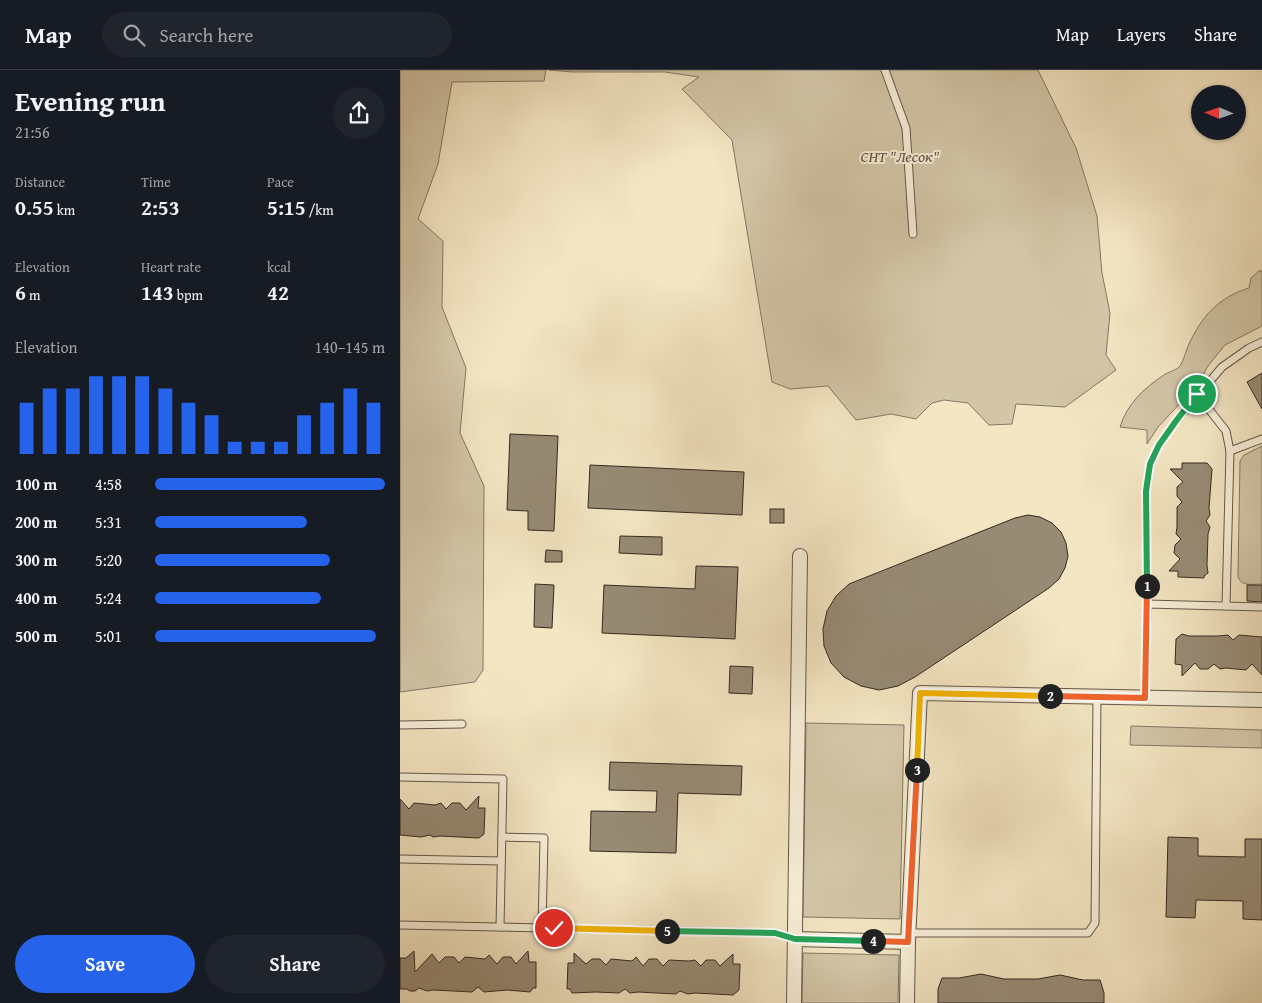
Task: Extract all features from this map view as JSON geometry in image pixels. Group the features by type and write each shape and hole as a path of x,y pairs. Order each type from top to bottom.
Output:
{"street":[{"path":"794,1003 800,556"},
{"path":"907,1003 908,938 920,693 1262,700"},
{"path":"795,939 908,938"}],"lane":[{"path":"886,70 906,128 913,234"},
{"path":"1145,698 1147,604 1146,491 1150,464 1159,445 1197,394 1222,367 1249,348 1262,342"},
{"path":"1197,394 1226,431 1230,451 1226,606"},
{"path":"1230,451 1262,439"},
{"path":"1147,604 1262,607"},
{"path":"908,938 1088,933 1092,928 1094,923 1097,697"},
{"path":"400,725 462,724"},
{"path":"400,777 503,779 500,927"},
{"path":"502,837 544,838 542,928"},
{"path":"400,859 501,861"},
{"path":"400,925 775,933 795,939"}],"green space":[{"path":"400,70 546,70 544,81 452,82 438,164 418,219 443,241 442,307 466,368 460,433 484,486 483,670 475,682 400,692"},
{"name":"СНТ \"Лесок\"","path":"549,70 1038,70 1076,148 1097,216 1102,273 1110,313 1106,355 1116,370 1065,407 1016,404 1012,424 989,425 968,403 944,400 932,403 916,419 891,414 856,420 828,386 790,389 772,382 732,140 682,89 699,77 665,72 572,72"},
{"path":"1259,271 1262,271 1262,326 1225,345 1208,366 1198,384 1158,427 1147,444 1147,430 1120,427 1127,411 1137,397 1150,385 1180,366 1194,334 1206,316 1220,302 1249,288 1251,278"},
{"path":"1262,446 1262,584 1247,584 1241,582 1238,576 1240,461 1244,455"},
{"path":"806,723 904,725 900,919 803,917"},
{"path":"1131,726 1262,730 1262,748 1130,745"},
{"path":"803,953 899,955 898,1003 802,1003"}],"building":[{"path":"1262,373 1262,409 1247,382"},
{"path":"510,434 558,436 554,531 528,530 528,511 507,510"},
{"path":"1182,463 1207,463 1212,469 1210,515 1206,521 1210,527 1208,534 1208,573 1204,578 1178,577 1178,571 1169,571 1180,559 1174,553 1175,545 1181,539 1176,534 1177,507 1182,502 1177,496 1177,487 1183,482 1170,469 1182,469"},
{"path":"590,465 744,472 742,515 588,508"},
{"path":"770,509 784,509 784,523 770,523"},
{"path":"1028,515 1040,517 1052,523 1061,532 1066,543 1068,556 1065,568 1059,579 1049,588 915,677 898,686 879,690 861,686 844,677 831,663 824,646 823,629 827,611 836,596 849,584 1015,518"},
{"path":"620,536 662,537 662,555 619,553"},
{"path":"546,550 562,551 562,562 545,562"},
{"path":"696,566 738,567 735,639 602,633 604,585 695,589"},
{"path":"535,584 554,585 552,628 534,627"},
{"path":"1247,585 1262,585 1262,602 1247,601"},
{"path":"1182,634 1189,636 1228,635 1233,640 1239,635 1262,637 1262,675 1252,664 1246,670 1220,669 1214,664 1208,669 1200,669 1195,663 1182,676 1182,665 1175,664 1176,639"},
{"path":"730,666 753,667 752,694 729,693"},
{"path":"610,762 742,766 741,795 678,793 676,853 590,851 591,811 656,812 657,791 609,790"},
{"path":"479,796 478,808 485,808 484,834 479,838 400,835 400,799 409,809 414,803 435,805 441,803 446,809 452,803 460,803 466,810"},
{"path":"1168,837 1198,838 1198,856 1245,857 1245,839 1262,839 1262,920 1243,919 1243,901 1196,900 1195,918 1166,917"},
{"path":"414,951 415,972 432,954 439,963 445,957 454,957 459,963 465,957 485,959 489,955 497,964 503,957 511,957 516,964 528,951 529,962 536,962 536,988 533,988 530,992 507,990 484,992 478,987 472,992 427,991 419,988 415,991 400,989 400,958 406,958"},
{"path":"574,953 586,964 592,959 600,959 606,965 611,959 632,961 636,957 643,966 649,959 657,959 663,966 669,960 695,960 701,966 706,960 715,960 720,966 733,954 733,964 740,964 739,990 733,995 688,994 680,991 676,994 630,993 625,989 619,993 572,993 570,989 567,989 568,963 574,963"},
{"path":"981,974 1004,979 1038,979 1060,975 1083,980 1100,980 1104,993 1104,1003 938,1003 938,989 942,978 959,978"}],"route":[{"path":"554,928 775,933 795,939 908,942 920,693 1145,698 1147,604 1146,491 1150,464 1159,445 1197,394"}]}
